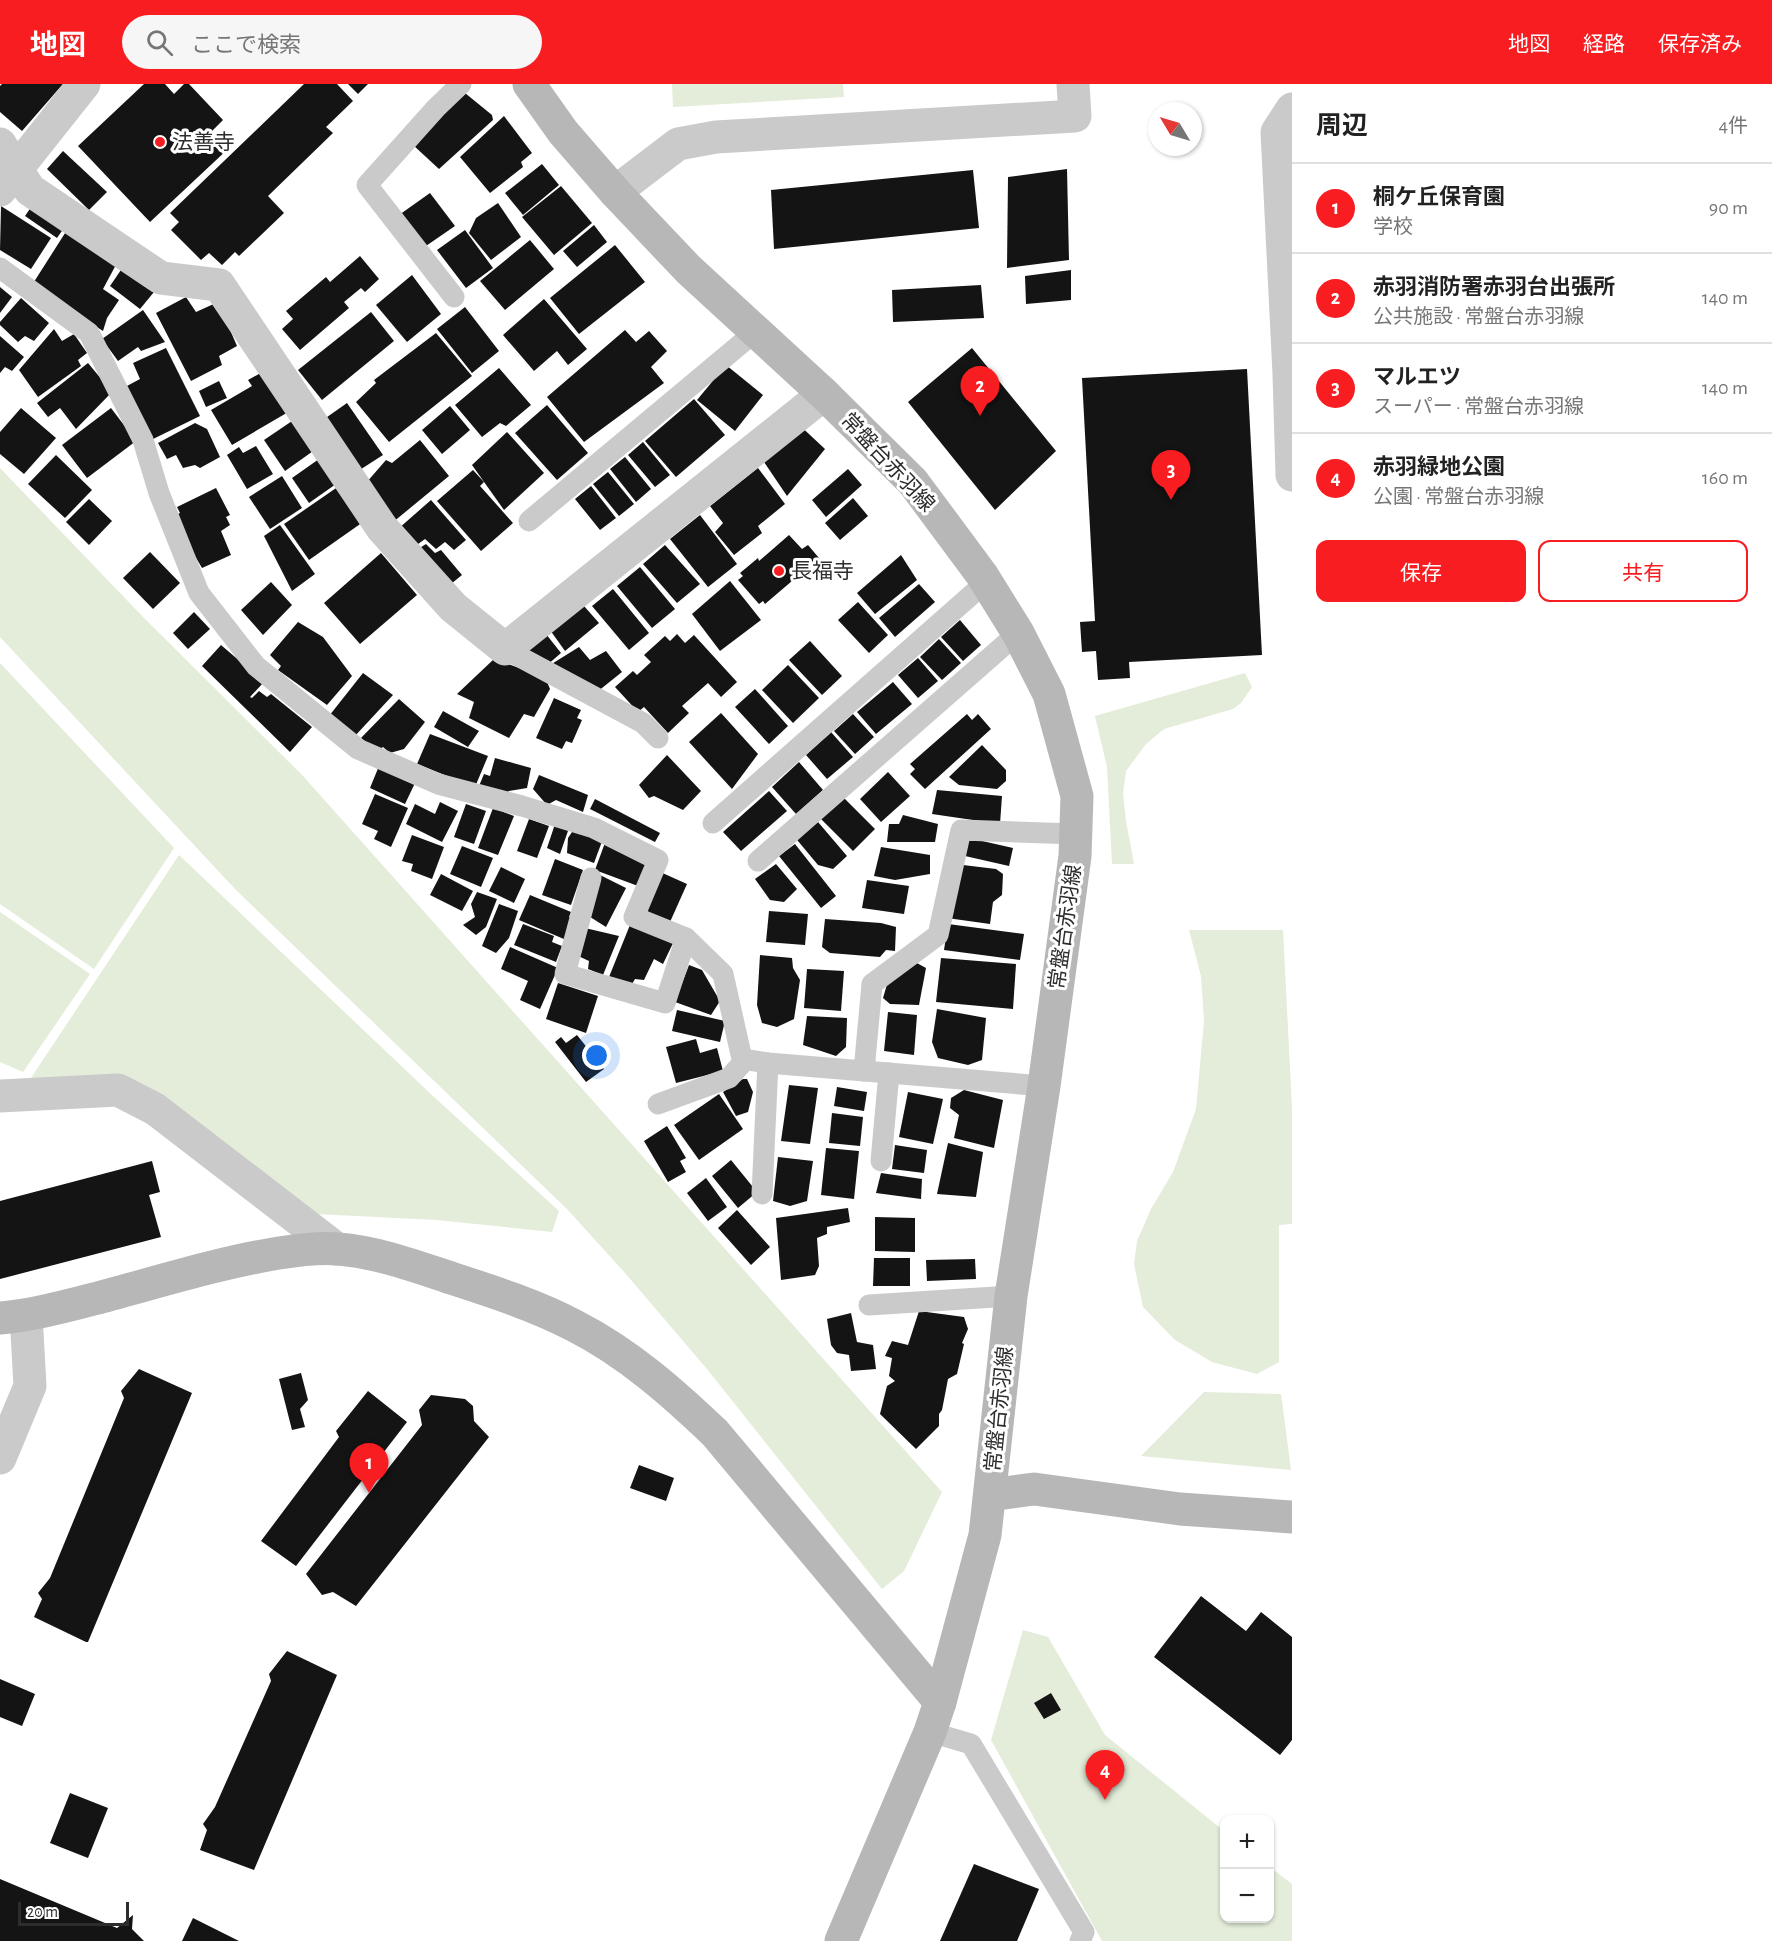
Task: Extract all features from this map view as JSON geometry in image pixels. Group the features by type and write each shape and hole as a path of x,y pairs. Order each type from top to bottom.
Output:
{"main road":[{"name":"常盤台赤羽線","path":"529,84 563,132 615,192 688,269 824,394 913,482 986,582 1018,633 1049,694 1077,796 1075,856 1044,1086 1011,1296 985,1534 935,1717 841,1941"},
{"path":"13,1316 49,1311 221,1265 278,1253 337,1249 403,1262 510,1298 576,1326 636,1364 716,1433 935,1717"},
{"path":"990,1495 1034,1489 1180,1509 1292,1517"}],"street":[{"path":"84,84 5,168 30,190 161,278 219,285 382,528 453,607 505,649 824,394"},
{"path":"615,192 678,144 716,137 1075,116 1073,84"},
{"path":"1288,84 1292,101"},
{"path":"1292,109 1277,132 1292,475"},
{"path":"0,1096 118,1090 155,1109 337,1249"},
{"path":"0,1458 30,1386 13,1316"}],"lane":[{"path":"454,297 368,185 436,108 461,84"},
{"path":"0,268 89,333 143,440 159,493 199,594 256,666 357,749 438,784 594,828 658,860 634,917 686,938 723,974 742,1059 1044,1086"},
{"path":"529,520 755,332"},
{"path":"713,823 986,582"},
{"path":"758,861 1018,633"},
{"path":"505,649 643,723 658,738"},
{"path":"864,1071 872,984 938,935 961,830 1076,834"},
{"path":"591,878 565,974 665,1003 686,938"},
{"path":"658,1104 729,1078 746,1059"},
{"path":"762,1194 768,1063"},
{"path":"881,1161 889,1073"},
{"path":"869,1305 1011,1296"},
{"path":"935,1717 971,1744 1084,1932 1080,1941"}],"green space":[{"path":"672,84 843,84 844,97 673,107"},
{"path":"0,468 145,619 303,776 942,1492 904,1571 882,1589 707,1369 567,1209 236,890 0,637"},
{"path":"0,663 174,848 94,969 0,904"},
{"path":"1245,673 1252,687 1241,703 1233,709 1164,729 1146,744 1126,771 1123,793 1134,864 1112,864 1107,767 1095,716"},
{"path":"179,855 434,1097 559,1211 552,1232 437,1220 316,1214 200,1124 27,1084"},
{"path":"0,912 90,974 23,1072 0,1062"},
{"path":"1189,930 1283,930 1292,1108 1292,1224 1279,1225 1279,1362 1257,1374 1212,1362 1175,1340 1143,1307 1134,1264 1137,1241 1151,1209 1173,1172 1196,1109 1204,1021 1201,976"},
{"path":"1204,1392 1281,1394 1291,1470 1141,1456"},
{"path":"1023,1630 1048,1637 1105,1735 1220,1828 1220,1923 1274,1923 1274,1870 1292,1884 1292,1941 1102,1941 991,1740"}],"building":[{"path":"2,84 63,84 22,131 0,112 0,86"},
{"path":"144,84 165,84 174,94 184,84 189,84 223,120 212,131 229,148 150,222 78,146"},
{"path":"304,84 337,84 353,101 326,127 333,133 268,196 284,213 239,256 235,252 222,265 209,253 201,260 171,230 179,222 170,213"},
{"path":"348,84 368,84 358,94"},
{"path":"465,93 492,115 493,120 439,169 413,145"},
{"path":"504,116 532,153 521,162 523,167 490,193 460,157"},
{"path":"63,151 107,192 89,210 47,169"},
{"path":"542,164 559,185 523,215 505,193"},
{"path":"1067,169 1069,260 1007,268 1008,177"},
{"path":"973,170 979,228 774,249 771,190"},
{"path":"561,186 592,223 554,255 522,217"},
{"path":"430,193 455,226 423,248 399,215"},
{"path":"34,203 66,225 57,238 25,216"},
{"path":"498,203 521,237 491,260 469,233 476,218"},
{"path":"1,206 51,238 31,269 0,250"},
{"path":"594,225 607,242 577,267 563,251"},
{"path":"67,230 118,261 103,289 119,300 107,318 103,331 32,285"},
{"path":"465,230 493,268 466,288 437,250"},
{"path":"530,240 554,269 505,310 480,281"},
{"path":"615,245 645,282 579,334 550,298"},
{"path":"360,256 379,279 365,292 361,288 344,302 349,308 300,350 282,329 293,319 286,311 326,277 330,282"},
{"path":"123,267 154,292 140,309 110,286"},
{"path":"1071,270 1071,300 1026,304 1025,276"},
{"path":"412,275 441,314 407,342 376,305"},
{"path":"981,285 984,318 893,322 892,290"},
{"path":"0,287 12,297 0,313"},
{"path":"186,297 196,312 218,302 237,346 219,356 222,365 191,381 156,313"},
{"path":"21,298 49,323 34,341 25,336 18,342 0,325 0,322"},
{"path":"544,299 587,349 568,365 557,351 534,371 503,335"},
{"path":"465,307 499,351 472,373 437,329"},
{"path":"143,310 165,342 141,351 138,347 118,361 102,339"},
{"path":"371,312 394,341 322,400 298,370"},
{"path":"54,329 62,341 74,334 87,353 78,360 81,366 38,397 19,370"},
{"path":"625,330 636,342 649,331 667,351 651,367 664,383 584,442 547,397"},
{"path":"436,333 472,376 389,442 356,402 376,383 374,380"},
{"path":"0,336 24,357 12,371 5,367 0,373"},
{"path":"166,348 200,416 151,440 125,387 140,379 133,363"},
{"path":"972,348 1056,451 995,510 908,402"},
{"path":"88,363 112,392 76,429 60,408 48,417 37,403"},
{"path":"726,365 763,395 735,431 697,400"},
{"path":"499,368 531,405 506,426 500,423 482,437 455,405"},
{"path":"1247,369 1262,655 1129,662 1130,678 1098,680 1096,651 1082,652 1080,622 1095,621 1082,378"},
{"path":"266,370 290,411 232,445 211,410 252,386 248,380"},
{"path":"219,381 227,398 206,407 199,391"},
{"path":"694,399 725,435 676,477 645,441"},
{"path":"347,403 383,455 355,473 320,422"},
{"path":"547,405 588,453 557,480 515,433"},
{"path":"450,406 470,430 442,454 422,430"},
{"path":"21,408 56,438 24,474 0,454 0,432"},
{"path":"111,408 136,441 87,478 62,445"},
{"path":"295,419 316,449 285,471 264,440"},
{"path":"795,421 825,449 787,496 758,453"},
{"path":"195,423 207,429 220,457 200,468 195,465 183,468 176,455 167,459 158,443"},
{"path":"507,432 544,473 504,510 472,465"},
{"path":"420,440 449,476 392,523 366,483 386,460 392,463"},
{"path":"643,442 670,475 655,487 628,455"},
{"path":"256,446 273,474 247,489 227,455 239,447 243,453"},
{"path":"56,455 92,490 65,518 28,484"},
{"path":"625,457 651,489 636,502 610,469"},
{"path":"319,459 336,484 309,503 292,478"},
{"path":"758,468 785,504 758,526 762,533 734,555 715,532 723,523 710,506"},
{"path":"848,469 862,485 826,517 812,500"},
{"path":"473,470 484,482 480,486 513,523 481,551 437,501"},
{"path":"608,472 634,504 619,516 593,484"},
{"path":"282,476 302,508 270,529 249,497"},
{"path":"339,486 363,522 309,560 284,524"},
{"path":"591,486 616,518 600,530 575,499"},
{"path":"216,488 230,515 226,517 230,525 221,531 231,555 202,568 172,517 180,513 177,507"},
{"path":"853,498 868,516 840,540 825,523"},
{"path":"89,499 112,521 89,545 66,522"},
{"path":"431,500 466,540 454,550 445,542 436,549 425,539 414,547 398,529"},
{"path":"700,515 737,564 708,587 670,539"},
{"path":"280,525 315,574 292,591 264,536"},
{"path":"789,535 802,549 808,545 819,558 765,604 763,601 759,604 738,580 743,576 740,573 758,558 759,561"},
{"path":"426,544 435,553 441,550 462,575 446,588 415,551"},
{"path":"665,545 700,584 677,603 643,564"},
{"path":"150,552 180,583 153,609 123,578"},
{"path":"381,553 417,595 360,644 324,603"},
{"path":"901,555 917,580 875,614 857,593"},
{"path":"640,567 675,609 652,628 617,586"},
{"path":"730,581 761,620 720,651 692,614"},
{"path":"271,582 292,605 263,635 241,610"},
{"path":"919,584 935,602 895,637 879,618"},
{"path":"613,589 649,633 629,650 592,606"},
{"path":"858,602 888,635 869,653 838,620"},
{"path":"584,606 599,623 565,651 550,630"},
{"path":"194,612 210,629 188,649 173,633"},
{"path":"960,620 981,645 963,661 941,637"},
{"path":"298,622 323,637 352,676 327,705 278,670 281,666 270,655"},
{"path":"546,634 561,653 546,666 522,653"},
{"path":"677,634 685,643 694,635 737,682 721,697 708,683 682,706 689,713 668,733 644,707 638,712 615,687 633,671 637,675 651,662 644,655 665,636 670,641"},
{"path":"939,639 961,663 942,680 920,657"},
{"path":"810,641 842,676 822,695 789,660"},
{"path":"221,645 264,682 250,697 252,698 259,691 267,697 271,694 312,727 290,752 202,666"},
{"path":"579,647 590,660 606,651 622,672 597,692 550,665"},
{"path":"918,658 938,681 918,698 898,675"},
{"path":"494,659 545,677 550,689 534,717 524,714 509,738 469,718 474,702 457,694"},
{"path":"788,665 819,698 793,723 762,690"},
{"path":"363,673 393,695 354,737 329,716"},
{"path":"893,682 912,704 876,734 857,712"},
{"path":"755,689 788,726 769,744 735,707"},
{"path":"554,698 581,710 577,718 582,720 572,743 566,741 562,749 536,738"},
{"path":"399,699 425,722 404,749 390,753 383,747 377,751 361,738"},
{"path":"443,711 479,731 468,747 434,727"},
{"path":"721,713 758,754 732,789 689,742"},
{"path":"853,714 874,737 855,754 834,731"},
{"path":"967,714 972,720 978,714 991,729 925,789 910,774 915,769 910,764"},
{"path":"831,732 853,757 827,779 806,755"},
{"path":"430,734 488,756 475,787 417,764"},
{"path":"982,745 1006,770 1006,781 997,789 959,785 949,777"},
{"path":"667,755 701,791 683,810 654,796 649,798 639,785"},
{"path":"495,758 531,768 527,788 506,793 479,786 484,774 490,776"},
{"path":"799,762 823,790 796,814 772,787"},
{"path":"379,766 415,783 405,804 370,788"},
{"path":"888,772 910,796 881,822 860,799"},
{"path":"539,775 588,795 583,812 556,800 547,805 533,789"},
{"path":"937,790 1002,796 1000,824 932,814"},
{"path":"769,791 787,811 741,851 723,832"},
{"path":"375,794 408,808 391,847 374,839 378,831 362,824"},
{"path":"842,796 875,829 853,851 820,818"},
{"path":"595,799 660,833 655,842 590,809"},
{"path":"440,802 458,811 442,842 406,824 415,804 435,814"},
{"path":"466,804 486,811 474,844 454,837"},
{"path":"493,808 514,816 498,855 478,848"},
{"path":"903,815 938,824 935,842 887,842 889,824 899,824"},
{"path":"529,819 549,826 537,858 517,851"},
{"path":"818,822 847,856 833,869 818,865 793,835"},
{"path":"555,824 569,828 560,854 547,848"},
{"path":"576,826 604,836 594,863 567,853 568,838"},
{"path":"412,835 444,847 432,879 411,871 413,864 402,861"},
{"path":"969,838 1013,848 1009,866 965,856"},
{"path":"606,840 648,860 638,886 595,870"},
{"path":"795,844 836,896 821,908 779,856"},
{"path":"462,846 493,858 481,887 450,874"},
{"path":"881,847 930,855 930,874 895,880 874,876"},
{"path":"555,859 583,870 571,905 542,895"},
{"path":"776,864 797,889 784,902 770,900 755,879"},
{"path":"963,865 996,869 1003,874 1002,895 993,902 990,924 947,918"},
{"path":"501,867 525,879 514,903 489,891"},
{"path":"658,871 687,884 670,922 641,910"},
{"path":"441,874 473,891 462,911 430,895"},
{"path":"600,875 626,888 606,927 587,915"},
{"path":"867,880 909,886 904,914 862,908"},
{"path":"477,892 497,899 486,927 476,935 463,925 475,917 471,904"},
{"path":"530,895 571,912 569,917 573,919 571,942 519,920"},
{"path":"499,904 518,911 509,938 496,953 482,946"},
{"path":"769,911 808,914 805,945 766,942"},
{"path":"825,919 881,923 896,927 895,951 886,950 880,957 830,953 822,947"},
{"path":"632,920 675,939 663,964 654,959 644,980 635,979 632,984 609,977"},
{"path":"523,924 554,936 552,942 562,946 556,962 514,945"},
{"path":"948,924 1024,934 1020,960 944,950"},
{"path":"585,928 619,936 603,975 588,969 589,961 576,955"},
{"path":"510,947 558,968 540,1009 520,1000 528,981 501,969"},
{"path":"760,955 792,958 793,968 800,980 794,1019 777,1027 762,1023 757,1005"},
{"path":"941,958 1016,964 1013,1009 936,1002"},
{"path":"915,962 926,968 919,1005 890,1004 883,998 888,981"},
{"path":"689,965 702,970 720,1001 711,1015 675,1002"},
{"path":"807,969 844,971 841,1011 804,1008"},
{"path":"558,983 598,996 586,1033 546,1019"},
{"path":"937,1009 986,1018 982,1060 968,1065 938,1058 932,1042"},
{"path":"677,1010 725,1021 720,1042 672,1031"},
{"path":"888,1012 917,1015 914,1055 884,1051"},
{"path":"807,1016 847,1018 846,1047 836,1056 803,1045"},
{"path":"577,1035 604,1069 586,1082 555,1042 561,1037 566,1043"},
{"path":"696,1039 700,1053 717,1048 723,1071 676,1083 666,1047"},
{"path":"743,1079 747,1079 753,1092 748,1112 736,1116 723,1092"},
{"path":"789,1085 818,1088 810,1144 781,1141"},
{"path":"837,1087 867,1092 864,1111 834,1106"},
{"path":"964,1090 1003,1100 994,1148 954,1138 959,1115 950,1108 951,1098"},
{"path":"908,1092 943,1099 933,1144 899,1137"},
{"path":"719,1094 743,1129 699,1160 674,1125"},
{"path":"832,1113 863,1117 860,1146 829,1143"},
{"path":"667,1126 686,1158 680,1161 686,1172 668,1182 644,1141"},
{"path":"948,1143 983,1152 976,1197 937,1194"},
{"path":"895,1145 927,1150 924,1173 892,1169"},
{"path":"826,1148 859,1151 854,1199 821,1195"},
{"path":"778,1157 813,1161 807,1201 790,1206 773,1201"},
{"path":"731,1160 757,1192 738,1208 712,1176"},
{"path":"152,1161 160,1192 149,1195 161,1237 0,1279 0,1201"},
{"path":"881,1173 922,1179 921,1199 876,1193"},
{"path":"706,1178 727,1207 708,1221 687,1193"},
{"path":"848,1208 850,1222 827,1227 827,1234 817,1238 819,1266 815,1275 781,1280 776,1218"},
{"path":"737,1210 770,1247 751,1265 718,1228"},
{"path":"875,1217 915,1218 915,1252 875,1251"},
{"path":"874,1258 910,1258 910,1286 873,1286"},
{"path":"975,1259 976,1279 927,1281 926,1260"},
{"path":"919,1311 964,1317 968,1329 962,1343 964,1344 957,1374 948,1379 942,1410 939,1414 939,1426 916,1449 880,1414 887,1386 895,1381 889,1376 892,1358 885,1356 892,1341 908,1345"},
{"path":"851,1313 857,1342 873,1345 876,1369 851,1371 849,1355 837,1353 831,1345 827,1319"},
{"path":"139,1369 192,1393 88,1642 86,1642 34,1617 42,1599 38,1593 50,1578 124,1398 121,1391"},
{"path":"301,1373 308,1400 300,1409 305,1427 292,1430 279,1379"},
{"path":"368,1391 407,1422 296,1566 261,1541 339,1437 336,1431"},
{"path":"431,1395 465,1399 473,1406 474,1421 489,1437 356,1606 333,1592 322,1595 306,1574 422,1425 419,1410"},
{"path":"639,1465 674,1478 666,1501 630,1488"},
{"path":"1201,1596 1246,1631 1261,1612 1292,1637 1292,1740 1280,1755 1154,1657"},
{"path":"287,1651 337,1675 254,1870 200,1850 207,1830 203,1824 215,1807 271,1681 269,1674"},
{"path":"0,1679 35,1694 22,1726 0,1717"},
{"path":"1051,1693 1061,1710 1044,1719 1034,1703"},
{"path":"70,1793 108,1808 88,1858 50,1843"},
{"path":"974,1864 1039,1889 1017,1941 940,1941"},
{"path":"0,1879 117,1928 133,1915 132,1929 144,1941 0,1941"},
{"path":"193,1918 239,1941 182,1941"}],"place":[{"name":"法善寺","path":"160,142"},
{"name":"赤羽消防署赤羽台出張所","path":"980,416"},
{"name":"マルエツ","path":"1171,500"},
{"name":"長福寺","path":"779,571"},
{"name":"桐ケ丘保育園","path":"369,1493"},
{"name":"赤羽緑地公園","path":"1105,1800"}]}
